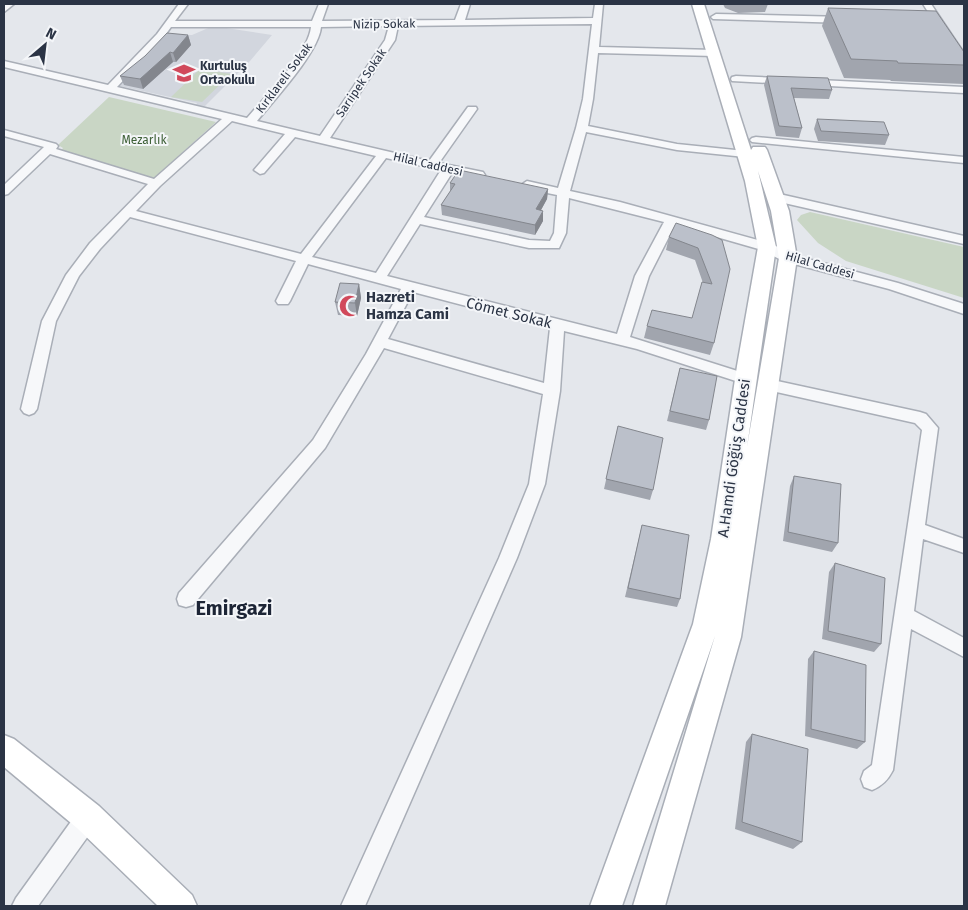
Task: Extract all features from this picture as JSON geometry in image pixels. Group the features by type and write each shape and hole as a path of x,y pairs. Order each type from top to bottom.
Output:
{"street":[{"path":"4,9 9,4"},
{"path":"110,88 170,24 183,4"},
{"name":"Kırklareli Sokak","path":"249,123 294,68 315,37 316,24 323,4"},
{"path":"459,22 465,4"},
{"path":"416,219 529,244 554,245 560,232 563,193 582,128 588,99 599,4"},
{"name":"A.Hamdi Göğüş Caddesi","path":"649,906 728,637 788,258 780,212 775,197 751,147 714,53 698,4"},
{"path":"927,4 935,21 964,60"},
{"path":"714,10 855,20"},
{"name":"A.Hamdi Göğüş Caddesi","path":"606,906 706,624 723,539 745,379 767,247 753,181 751,147 736,79 714,10"},
{"name":"Nizip Sokak","path":"170,24 394,24 597,21"},
{"name":"Sarıipek Sokak","path":"323,140 390,40 394,24"},
{"path":"594,50 714,53"},
{"name":"Hilal Caddesi","path":"4,64 249,123 488,177"},
{"path":"736,79 964,90"},
{"path":"432,165 472,109"},
{"path":"29,409 48,320 73,275 95,246 126,212 228,118"},
{"path":"582,128 677,147 751,147 964,160"},
{"path":"4,133 52,146 4,191"},
{"path":"260,170 292,133"},
{"path":"47,150 156,183"},
{"path":"284,302 303,260 384,153"},
{"path":"379,279 448,169"},
{"name":"Hilal Caddesi","path":"516,183 671,220 767,247 788,258 893,286 964,309"},
{"path":"775,197 964,240"},
{"name":"Cömet Sokak","path":"126,212 303,260 622,340 745,379"},
{"path":"622,340 642,276 671,220"},
{"path":"186,599 318,444 380,342 409,287"},
{"path":"353,906 508,558 537,484 552,391 557,325"},
{"path":"380,342 552,391"},
{"path":"768,385 920,418 930,428 882,770 872,779"},
{"path":"916,529 964,546"},
{"path":"903,615 964,648"},
{"path":"4,749 88,817 180,906"},
{"path":"24,906 88,817"}],"shaded area":[{"name":"Kurtuluş Ortaokulu","path":"213,26 272,35 250,61 204,107 196,105 197,103 120,86 166,34 192,35"}],"green space":[{"path":"200,69 231,74 202,102 171,97"},
{"name":"Mezarlık","path":"109,97 216,122 154,178 61,151 63,148 58,145"},
{"path":"810,212 964,247 964,298 846,261 818,243 797,220 801,215"}],"building":[{"path":"828,8 936,11 964,52 964,65 898,63 897,61 851,59"},
{"path":"167,33 188,35 173,53 170,52 140,79 120,76 145,56"},
{"path":"767,76 828,78 832,90 791,88 802,128 779,126"},
{"path":"817,119 884,122 889,135 821,131"},
{"path":"459,170 548,189 536,209 543,211 535,225 441,205 455,184 450,183"},
{"path":"676,223 722,240 730,269 714,343 647,326 652,310 692,318 702,282 712,284 698,248 669,237"},
{"path":"340,283 359,284 355,303 335,302"},
{"path":"680,368 717,376 709,420 670,411"},
{"path":"618,426 663,438 653,490 606,479"},
{"path":"794,476 841,484 838,543 788,532"},
{"path":"642,525 689,535 680,599 628,588"},
{"path":"835,563 885,578 881,644 828,631"},
{"path":"814,651 866,665 865,742 811,729"},
{"path":"752,734 808,749 802,842 742,822"}],"place":[{"name":"Kurtuluş Ortaokulu","path":"184,73"},
{"name":"Hazreti Hamza Cami","path":"350,306"}],"district":[{"name":"Emirgazi","path":"234,608"}]}
